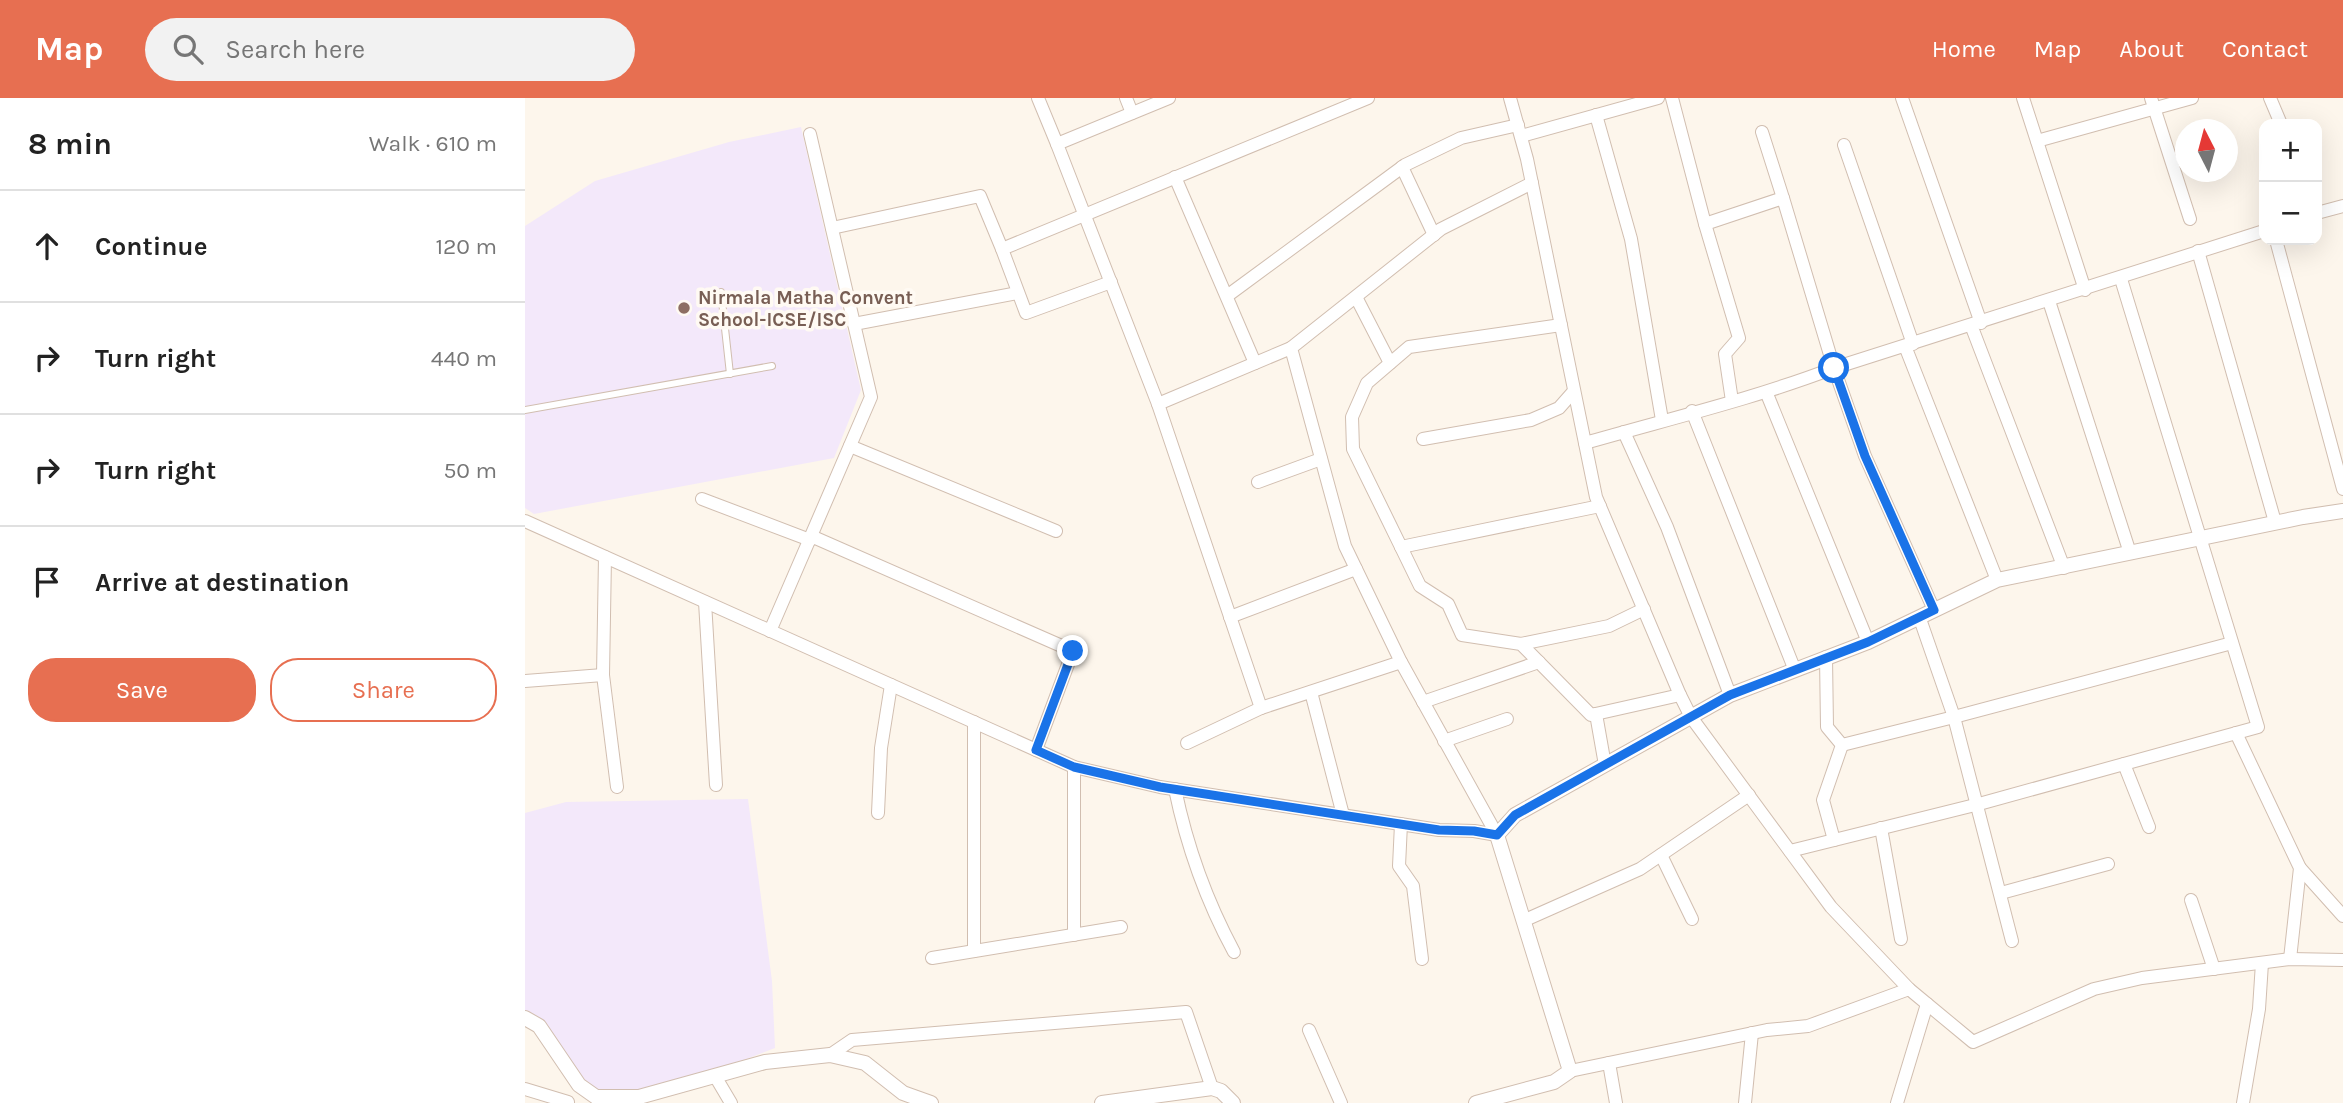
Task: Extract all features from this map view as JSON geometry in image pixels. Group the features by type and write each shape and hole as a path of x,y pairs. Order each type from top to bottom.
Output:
{"street":[{"path":"1038,98 1159,404 1261,708"},
{"path":"1126,98 1132,113"},
{"path":"1057,144 1169,98"},
{"path":"1002,249 1368,98"},
{"path":"1510,98 1532,183 1600,506 1680,695 1691,717 1831,906 1909,989 1973,1042 2094,989 2141,978 2290,959 2343,960"},
{"path":"1227,296 1402,167 1461,138 1596,115 1658,98"},
{"path":"1672,98 1739,338 1725,354 1732,401"},
{"path":"1902,98 1976,324 2064,568"},
{"path":"2022,98 2085,290"},
{"path":"2037,141 2153,103 2192,98"},
{"path":"2270,98 2279,119"},
{"path":"2153,103 2190,219"},
{"path":"1596,115 1631,239 1662,420"},
{"path":"1762,132 1834,368 1865,456 1934,610"},
{"path":"770,631 871,397 810,134"},
{"path":"1844,145 1909,345 1997,580"},
{"path":"1402,167 1434,235"},
{"path":"1175,177 1255,363"},
{"path":"1159,404 1291,348 1434,235 1532,183"},
{"path":"832,228 980,195 1026,313 1111,282"},
{"path":"1705,224 1783,198"},
{"path":"2322,212 2343,206"},
{"path":"1585,443 1692,411 1767,394 1834,368 2121,279 2259,233"},
{"path":"2277,245 2343,489"},
{"path":"2198,251 2275,522"},
{"path":"1790,851 1979,804 2258,727 2121,279"},
{"path":"854,324 1019,293"},
{"path":"1356,297 1390,363"},
{"path":"2049,301 2130,553"},
{"path":"1561,325 1409,347 1367,383 1352,417 1353,449 1420,586 1448,604 1462,635 1521,644 1609,625 1644,609"},
{"path":"1291,348 1345,546 1401,662 1497,835 1570,1071"},
{"path":"1423,439 1531,421 1559,408 1574,391"},
{"path":"1767,394 1868,642"},
{"path":"1692,411 1794,668"},
{"path":"1624,432 1667,527 1730,695"},
{"path":"850,446 1056,531"},
{"path":"1258,482 1321,459"},
{"path":"702,499 810,538 1073,651 1036,750"},
{"path":"1401,547 1600,506"},
{"path":"1497,835 1515,815 1730,695 1794,668 1868,642 1997,580 2275,522 2343,512"},
{"path":"525,521 1074,767 1175,789 1401,824 1497,835"},
{"path":"605,557 603,675 617,788"},
{"path":"1230,617 1356,569"},
{"path":"705,602 716,785"},
{"path":"1920,619 1954,717 1979,804 2012,941"},
{"path":"1842,745 2232,643"},
{"path":"1521,644 1591,715 1680,695"},
{"path":"1826,657 1826,727 1842,745"},
{"path":"1187,743 1261,708 1401,662"},
{"path":"1423,702 1539,662"},
{"path":"525,681 603,675"},
{"path":"878,813 881,748 891,685"},
{"path":"1311,692 1343,815"},
{"path":"1596,714 1605,765"},
{"path":"1444,741 1507,719"},
{"path":"974,723 974,951"},
{"path":"2236,733 2300,868 2343,916"},
{"path":"1833,840 1823,800 1842,745"},
{"path":"2124,764 2149,827"},
{"path":"1074,767 1074,935"},
{"path":"1175,789 1184,836 1193,861 1214,915 1234,952"},
{"path":"1525,920 1640,869 1749,795"},
{"path":"1401,824 1399,866 1413,886 1422,959"},
{"path":"1881,828 1901,939"},
{"path":"1661,855 1692,919"},
{"path":"2001,893 2108,864"},
{"path":"2290,959 2300,868"},
{"path":"2191,900 2214,969"},
{"path":"932,958 1121,928"},
{"path":"2243,1103 2259,1009 2262,963"},
{"path":"1476,1103 1505,1099 1554,1082 1570,1071 1752,1033 1808,1026 1909,989"},
{"path":"1897,1103 1927,1004"},
{"path":"829,1055 852,1040 1186,1012 1212,1088"},
{"path":"525,1018 539,1026 583,1087 596,1097 650,1099 765,1062 829,1055 865,1063 903,1093 931,1103"},
{"path":"1309,1030 1341,1103"},
{"path":"1745,1103 1752,1033"},
{"path":"1609,1063 1616,1103"},
{"path":"715,1076 731,1103"},
{"path":"525,1089 568,1102 583,1087"},
{"path":"1102,1103 1212,1088 1221,1091 1233,1103"}],"lane":[{"path":"721,292 730,374"},
{"path":"525,410 772,366"}],"shaded area":[{"name":"Nirmala Matha Convent School-ICSE/ISC","path":"801,127 861,390 834,458 534,514 525,508 525,226 595,181 729,142"},
{"path":"748,799 772,981 775,1048 660,1092 596,1097 525,1019 525,813 566,802"}],"place":[{"name":"Nirmala Matha Convent School-ICSE/ISC","path":"684,308"}],"route":[{"path":"1073,651 1036,750 1074,767 1160,787 1439,830 1497,835 1515,815 1730,695 1794,668 1868,642 1934,610 1865,456 1834,368"}]}
